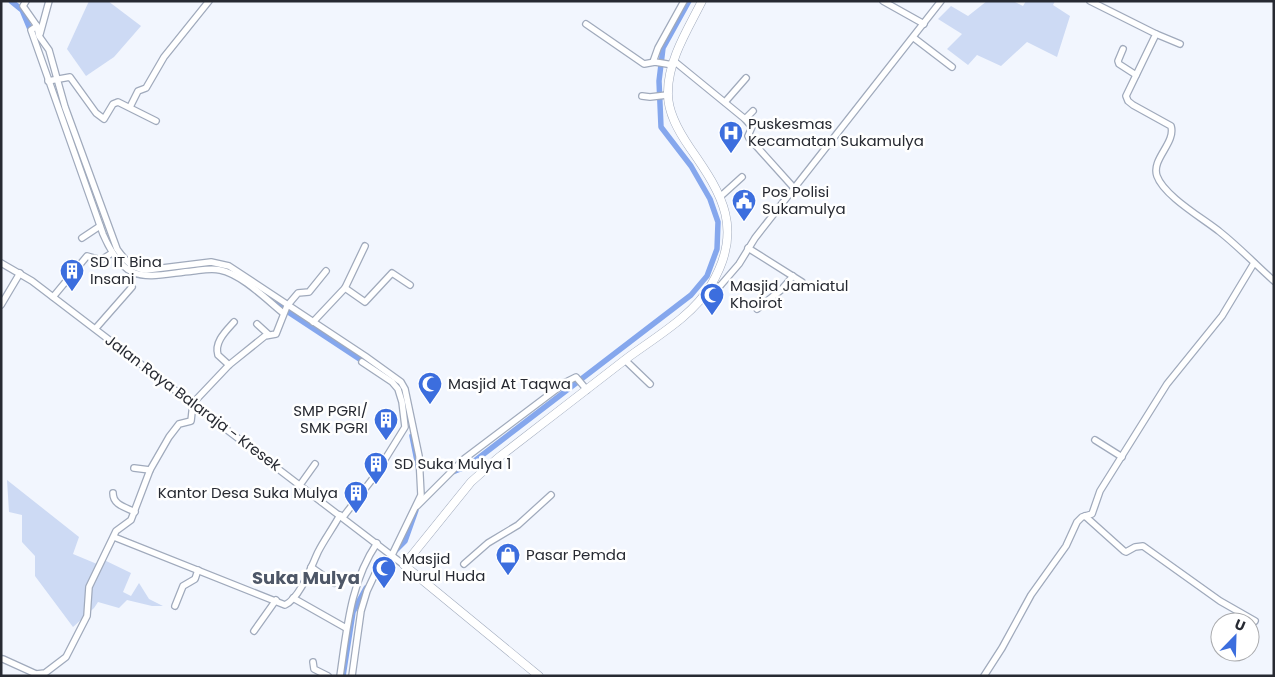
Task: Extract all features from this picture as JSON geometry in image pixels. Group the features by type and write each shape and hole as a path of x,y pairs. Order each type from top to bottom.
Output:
{"main road":[{"path":"539,676 404,565 471,482 678,320 711,286 725,254 728,236 727,218 721,196 678,130 665,96 671,63 702,1"}],"street":[{"path":"17,1 24,4 39,36 49,50 100,226 112,253 122,267 140,275 222,270 285,309 312,322 391,374 401,382 405,389 422,486 416,507 391,554 369,584 361,611 351,631 352,676"},
{"path":"39,36 49,1"},
{"path":"130,107 138,91 146,88 164,57 209,1"},
{"path":"654,62 658,48 684,1"},
{"path":"883,1 924,24"},
{"path":"711,286 720,286 724,282 794,188 914,38 941,1"},
{"path":"1090,1 1180,44"},
{"path":"586,24 641,62 647,64 654,62 671,63 725,102 745,119 752,129 748,136 749,138 794,188"},
{"path":"35,27 49,81 117,249 126,262 146,270 211,262 225,264 234,268 285,309"},
{"path":"1156,34 1126,96 1128,101 1171,126 1172,130 1158,165 1158,178 1180,201 1220,231 1274,281"},
{"path":"914,38 952,67"},
{"path":"1123,49 1118,61 1119,64 1136,76"},
{"path":"49,81 67,76 72,79 96,113 104,119 115,103 122,103 156,121"},
{"path":"725,102 746,78"},
{"path":"642,96 665,96"},
{"path":"745,119 753,111"},
{"path":"721,196 742,177"},
{"path":"82,238 100,226"},
{"path":"312,322 345,288 365,246"},
{"path":"748,248 802,282"},
{"path":"53,296 86,257 90,256 101,260 112,253"},
{"name":"Jalan Raya Balaraja - Kresek","path":"1,263 20,273 96,328 404,565"},
{"path":"984,676 1002,648 1030,595 1066,546 1077,522 1085,516 1092,514 1100,492 1167,384 1216,323 1254,263"},
{"path":"3,659 36,675 45,673 57,666 73,645 87,616 89,587 119,526 131,520 150,470 177,426 192,420 192,403 229,365 268,334 276,333 285,309 298,293 309,292 326,271"},
{"path":"1,305 20,273"},
{"path":"345,288 365,302 392,273 410,285"},
{"path":"757,309 781,290 793,276"},
{"path":"96,328 132,287"},
{"path":"229,365 218,355 217,348 221,339 234,322"},
{"path":"256,324 268,334"},
{"path":"625,360 650,384"},
{"path":"114,537 285,605 293,598 341,516 374,477 405,427 402,402 398,389 392,382 362,362"},
{"path":"416,507 464,459 566,382 575,376 587,390"},
{"path":"1095,440 1122,457"},
{"path":"300,485 315,464"},
{"path":"134,468 150,470"},
{"path":"113,492 115,501 135,512"},
{"path":"464,564 488,543 518,525 551,495"},
{"path":"1085,516 1126,552 1135,546 1143,546 1220,601 1239,612"},
{"path":"340,676 351,631 362,567 380,545"},
{"path":"311,567 334,583"},
{"path":"175,606 183,586 195,579 198,570"},
{"path":"293,598 351,631"},
{"path":"254,632 276,600"},
{"path":"314,662 314,669 328,676"}],"shaded area":[{"path":"89,1 108,1 141,26 114,57 86,76 67,49"},
{"path":"987,1 1013,1 1023,6 1026,1 1055,1 1053,5 1070,16 1057,57 1027,42 1001,66 977,55 968,65 947,49 962,34 938,19 951,6 968,16"},
{"path":"7,480 79,537 73,554 97,564 100,558 131,573 123,592 131,596 139,583 149,599 163,606 152,606 127,600 119,608 98,602 73,627 35,576 35,556 22,542 22,515 9,512"}],"waterway":[{"path":"11,1 22,10 32,34"},
{"path":"450,473 468,466 691,295 707,276 717,249 718,222 710,199 691,166 661,127 659,81 663,48 689,1"},
{"path":"276,304 367,364"},
{"path":"397,384 406,405"},
{"path":"412,436 418,466"},
{"path":"394,552 405,541 416,510"},
{"path":"343,676 353,612 366,588"}],"place":[{"name":"Puskesmas Kecamatan Sukamulya","path":"731,154"},
{"name":"Pos Polisi Sukamulya","path":"744,222"},
{"name":"SD IT Bina Insani","path":"72,292"},
{"name":"Masjid Jamiatul Khoirot","path":"712,316"},
{"name":"Masjid At Taqwa","path":"430,405"},
{"name":"SMP PGRI/ SMK PGRI","path":"386,441"},
{"name":"SD Suka Mulya 1","path":"376,485"},
{"name":"Kantor Desa Suka Mulya","path":"356,514"},
{"name":"Pasar Pemda","path":"508,576"},
{"name":"Masjid Nurul Huda","path":"384,589"}],"district":[{"name":"Suka Mulya","path":"306,578"}]}
